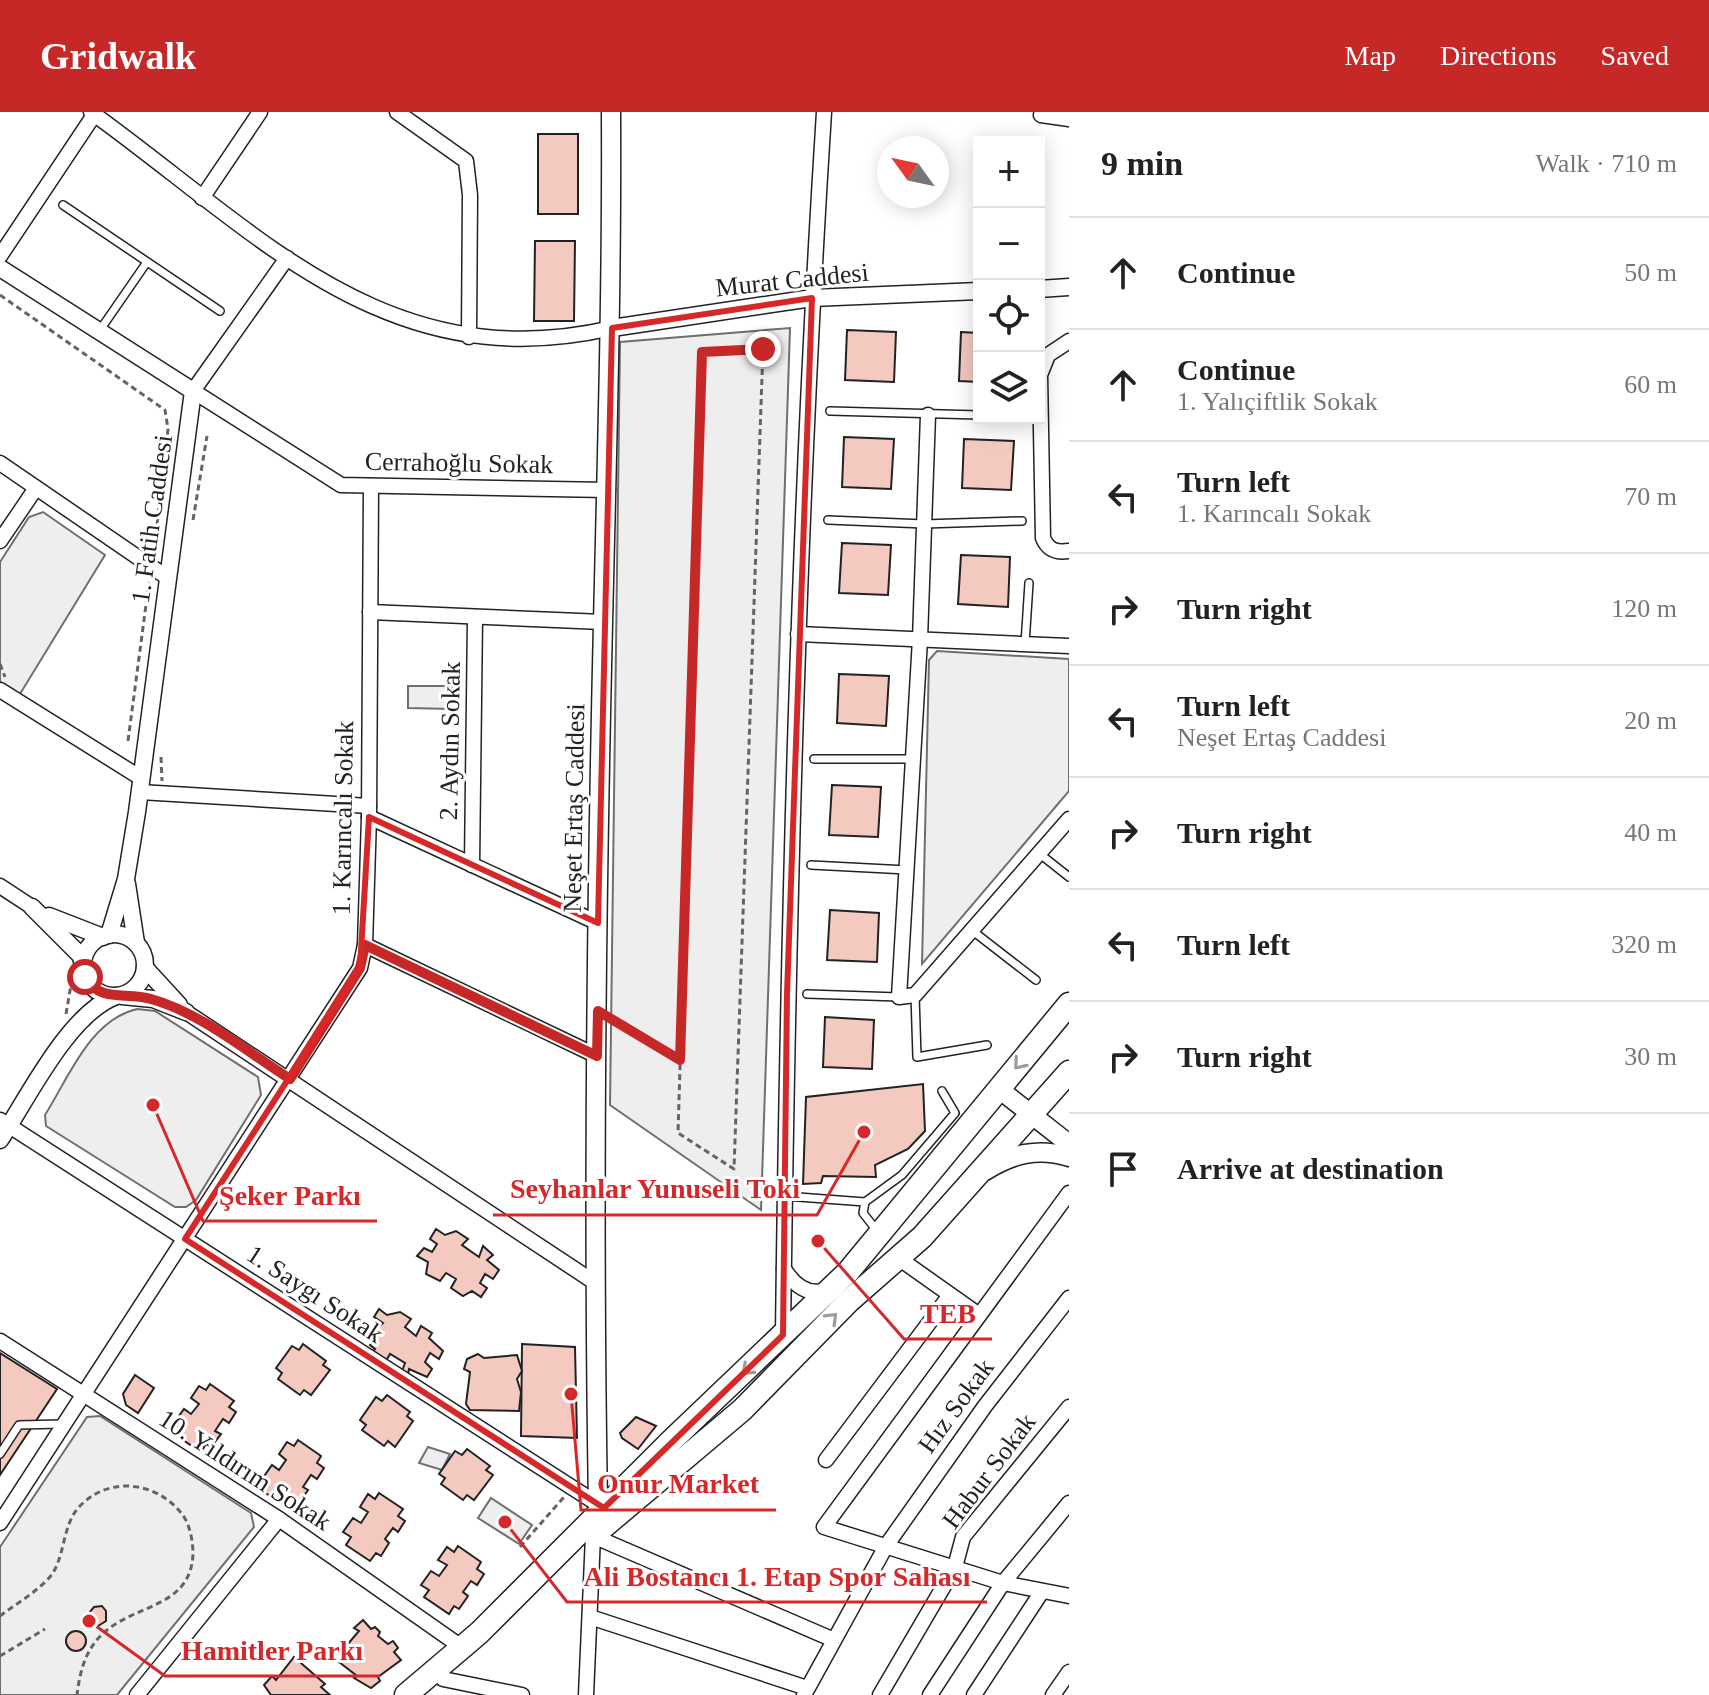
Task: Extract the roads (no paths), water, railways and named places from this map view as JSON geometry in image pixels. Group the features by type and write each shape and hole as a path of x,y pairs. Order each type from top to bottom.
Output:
{"main road":[{"name":"Neşet Ertaş Caddesi","path":"601,1506 594,1282 603,622 612,328 611,112"},
{"path":"406,1695 479,1633 601,1506 833,1287 925,1182 963,1118 999,1089 1069,1004"},
{"path":"426,1695 593,1536 742,1410 854,1296 956,1202 1069,1072"},
{"path":"999,1089 1069,1144"},
{"path":"980,1175 1020,1154 1039,1151 1069,1157"},
{"path":"854,1296 886,1254 919,1225 928,1203 919,1203 898,1213"}],"street":[{"path":"202,198 260,112"},
{"path":"397,112 466,161 470,195 469,337"},
{"path":"783,1335 798,634 812,298 824,112"},
{"path":"1042,112 1041,115 1069,119"},
{"path":"0,256 94,113 202,198 287,258 357,301 391,317 469,337 566,339 612,328"},
{"path":"0,268 193,391 287,258"},
{"path":"1045,289 1069,287"},
{"name":"Murat Caddesi","path":"612,328 812,298 973,291"},
{"path":"1069,341 1048,355 1040,375 1043,538 1046,546 1054,551 1069,551"},
{"name":"Cerrahoğlu Sokak","path":"193,391 341,485 608,490"},
{"name":"1. Fatih Caddesi","path":"126,879 193,391"},
{"path":"928,415 920,639 899,997 915,995 974,932 1069,819"},
{"path":"0,463 168,578"},
{"name":"1. Karıncalı Sokak","path":"0,1523 360,968 365,945 369,812 371,486"},
{"path":"0,541 36,488"},
{"path":"370,612 603,622"},
{"name":"2. Aydın Sokak","path":"472,865 475,617"},
{"path":"798,634 1069,646"},
{"path":"0,690 141,785 369,812"},
{"name":"2. Aydın Sokak","path":"369,812 472,865 598,923"},
{"path":"72,1031 80,1009 88,949 106,936 126,879"},
{"path":"126,879 136,943 145,968 186,1012"},
{"path":"0,886 32,907 75,948 81,956 84,972 97,991 153,999 186,1012 594,1282"},
{"path":"32,907 106,936 120,935 136,943"},
{"path":"365,945 597,1056"},
{"path":"3,1129 72,1031 102,1002 135,989 145,968"},
{"name":"1. Saygı Sokak","path":"3,1129 185,1239 601,1506"},
{"path":"1069,1193 824,1527 1003,1583 1041,1593 1069,1596"},
{"path":"904,1262 979,1315"},
{"path":"784,1269 803,1290 820,1293 833,1287"},
{"path":"826,1460 950,1295"},
{"name":"Hız Sokak","path":"806,1692 886,1546 985,1406 1069,1298"},
{"name":"10. Yıldırım Sokak","path":"0,1341 279,1519 460,1646"},
{"name":"Habur Sokak","path":"880,1695 955,1567 963,1537 1069,1407"},
{"path":"930,1695 1003,1583 1069,1503"},
{"path":"137,1695 279,1519"},
{"path":"586,1695 593,1536 834,1640"},
{"path":"974,1695 1041,1593"},
{"path":"590,1617 806,1692"},
{"path":"1053,1695 1069,1672"},
{"path":"443,1679 522,1695"}],"lane":[{"path":"63,205 220,311"},
{"path":"99,331 147,262"},
{"path":"830,411 973,415"},
{"path":"828,520 924,524 1022,521"},
{"path":"1025,644 1029,583"},
{"path":"814,759 913,759"},
{"path":"1040,854 1069,877"},
{"path":"811,865 907,870"},
{"path":"974,932 1036,980"},
{"path":"807,994 899,997"},
{"path":"915,995 917,1057 987,1045"},
{"path":"785,1196 865,1202 902,1175 963,1118 942,1091"},
{"path":"865,1202 865,1218 879,1234"},
{"path":"0,1454 19,1425 54,1426 66,1422"}],"place":[{"name":"Şeker Parkı","path":"153,1105"},
{"name":"Seyhanlar Yunuseli Toki","path":"864,1132"},
{"name":"TEB","path":"818,1241"},
{"name":"Onur Market","path":"571,1394"},
{"name":"Ali Bostancı 1. Etap Spor Sahası","path":"505,1522"},
{"name":"Hamitler Parkı","path":"89,1621"}]}
